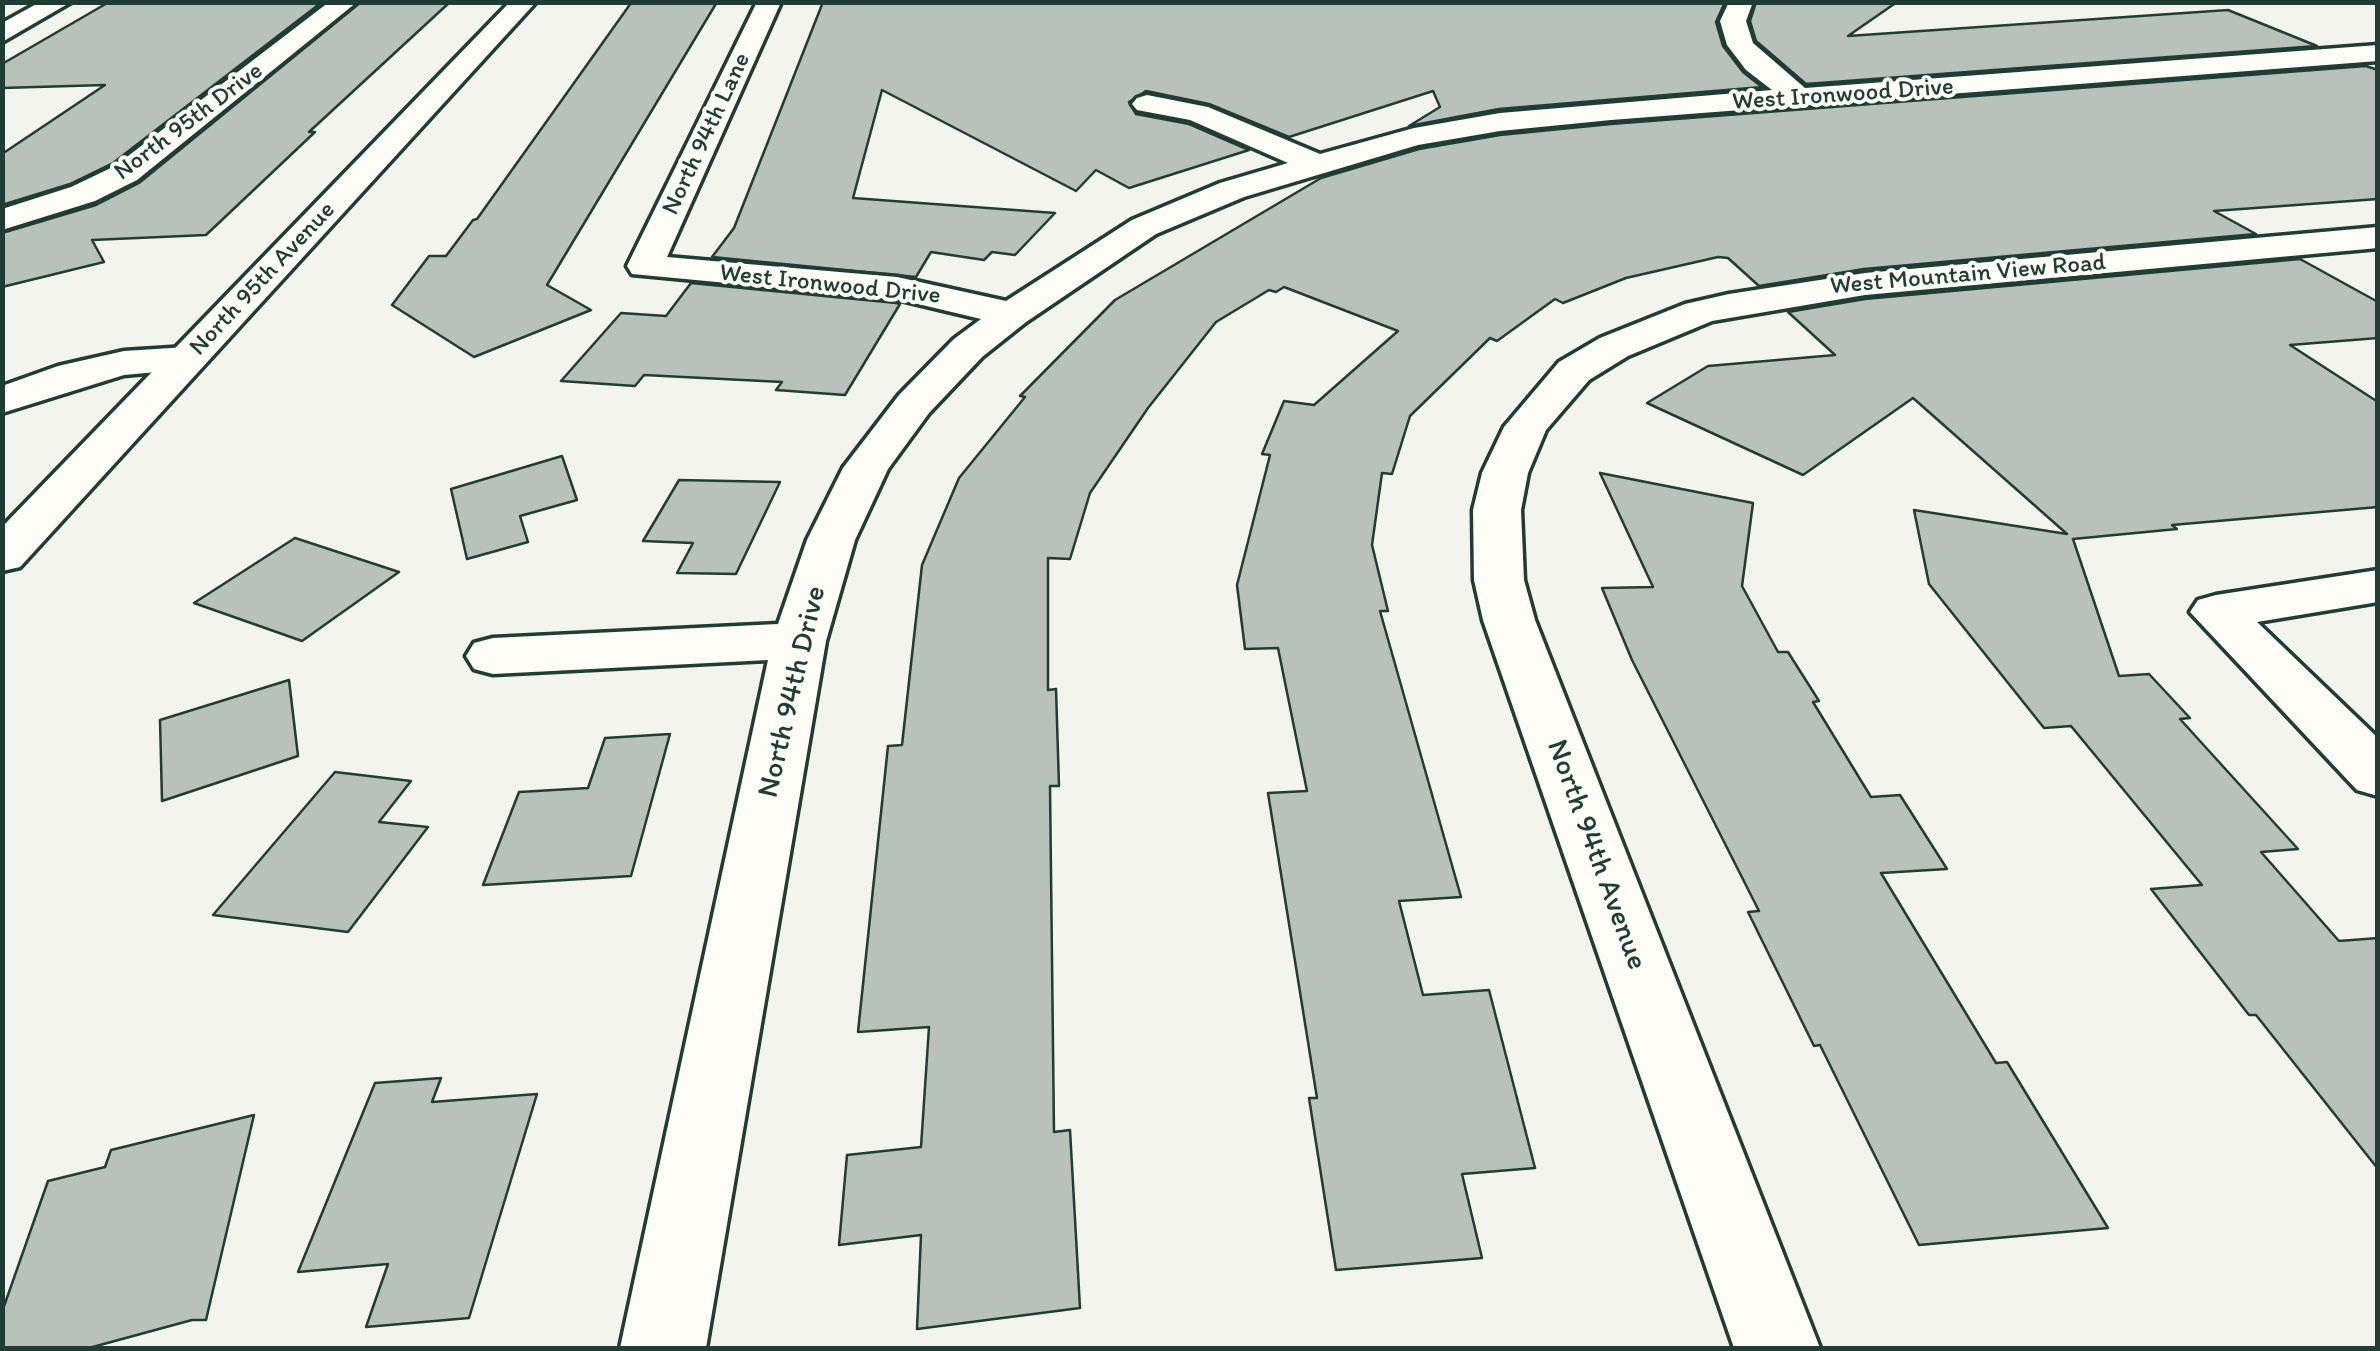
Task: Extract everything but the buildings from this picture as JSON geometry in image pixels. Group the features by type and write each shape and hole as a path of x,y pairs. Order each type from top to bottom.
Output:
{"street":[{"path":"2,34 59,2"},
{"name":"North 95th Drive","path":"11,217 84,194 126,173 345,2"},
{"name":"North 95th Avenue","path":"2,556 524,2"},
{"name":"North 94th Lane","path":"645,266 769,2"},
{"path":"1742,2 1734,20 1740,44 1756,64 1800,98"},
{"name":"West Ironwood Drive","path":"1314,164 1400,140 1500,122 2378,53"},
{"path":"1146,104 1198,113 1314,164"},
{"name":"North 94th Drive","path":"663,1348 798,640 831,540 866,468 927,390 968,348 1012,314 1144,226 1232,190 1314,164"},
{"name":"West Mountain View Road","path":"1574,370 1638,334 1699,312 1762,298 1885,282 2378,237"},
{"name":"West Ironwood Drive","path":"645,266 896,288 1012,314"},
{"path":"2,400 73,375 124,364 187,359"},
{"name":"North 94th Avenue","path":"1574,370 1526,427 1505,473 1495,540 1499,580 1516,638 1777,1348"},
{"path":"2378,586 2216,612 2378,774"},
{"path":"493,656 798,640"}]}
